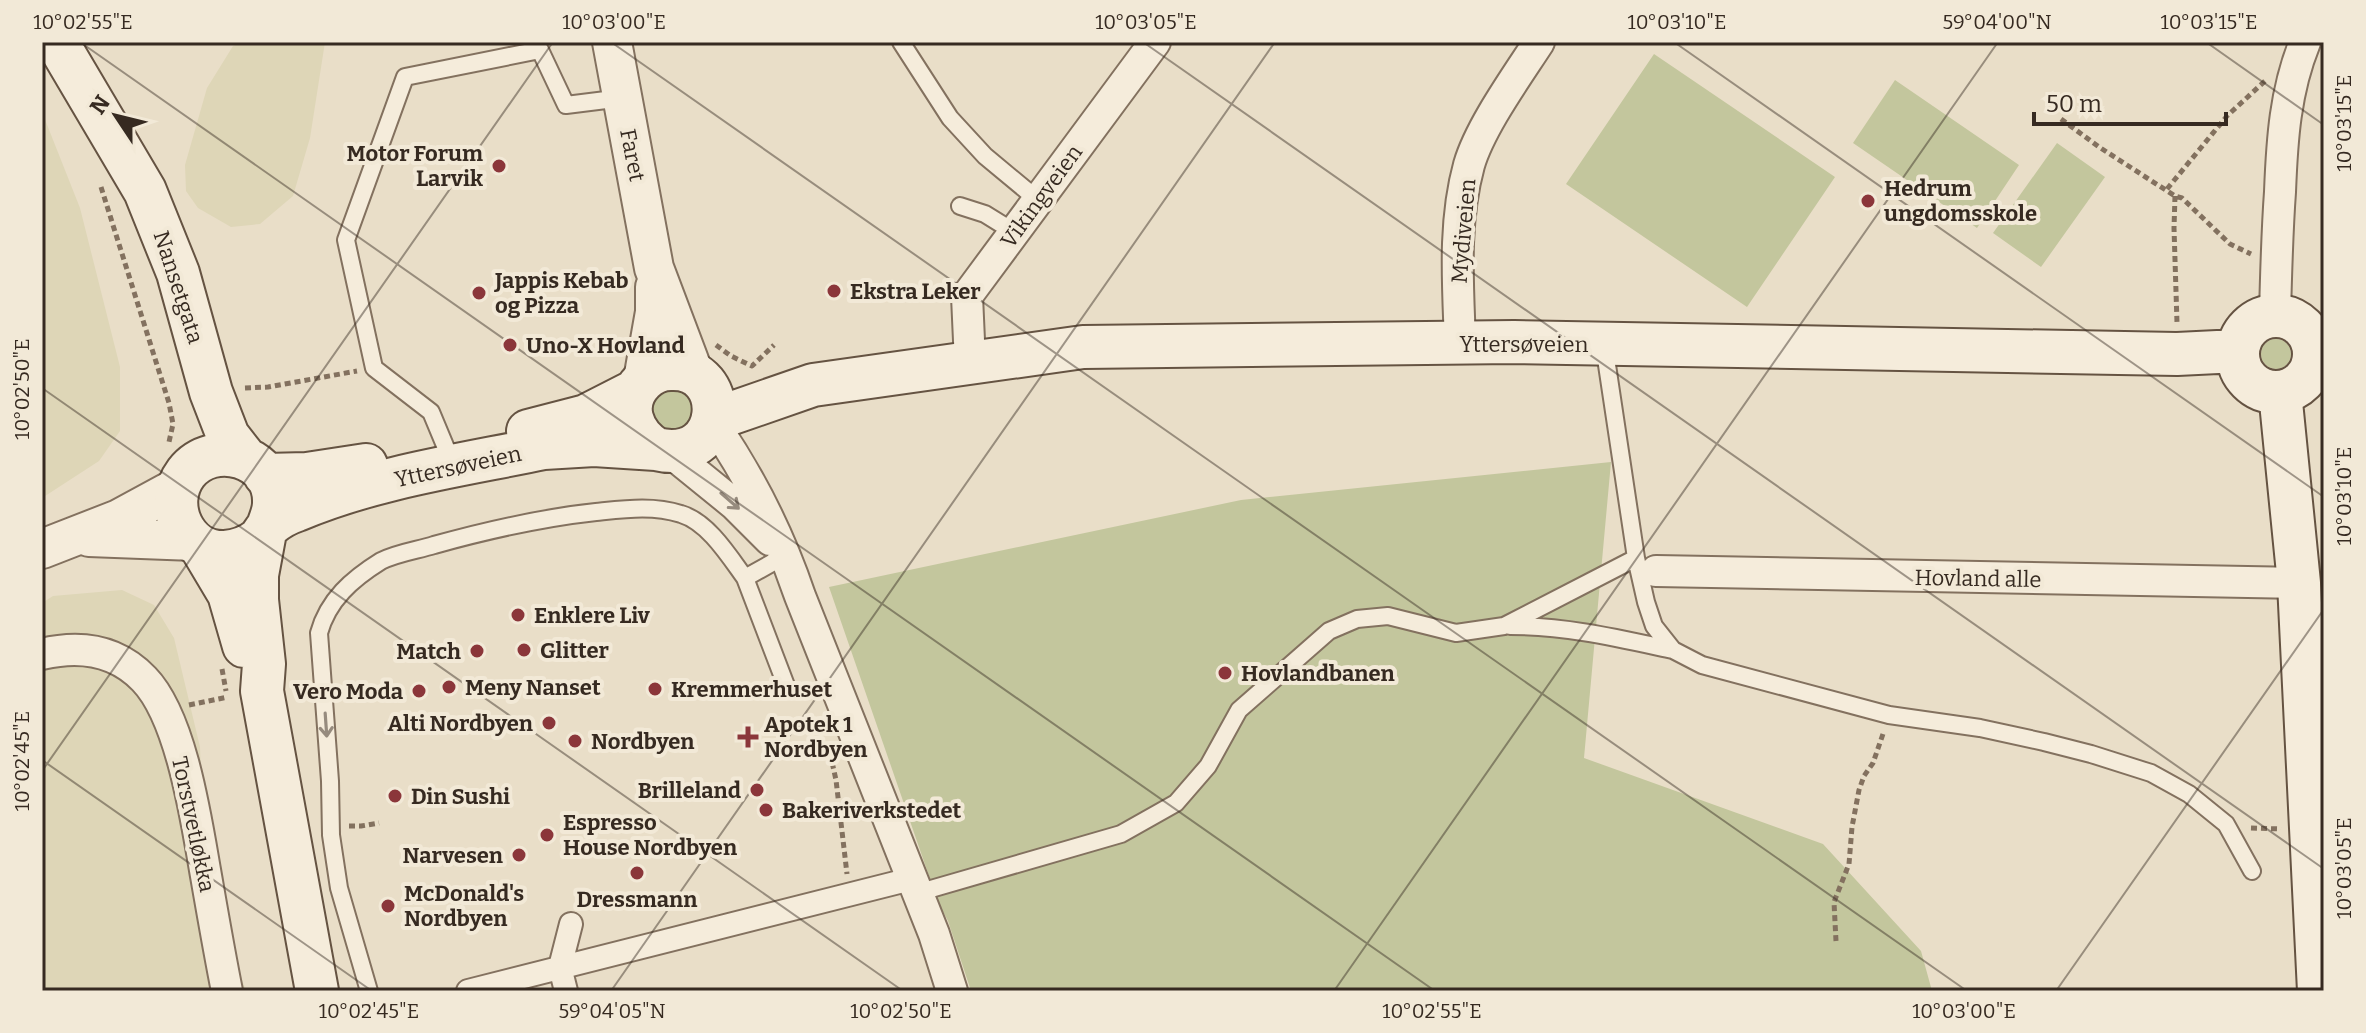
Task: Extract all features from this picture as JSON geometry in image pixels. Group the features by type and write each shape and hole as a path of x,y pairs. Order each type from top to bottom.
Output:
{"main road":[{"name":"Nansetgata","path":"57,42 145,191 178,273 211,392 228,436 256,467"},
{"name":"Nansetgata","path":"103,118 160,282 192,397 192,443 177,470"},
{"path":"2275,315 2291,317 2304,326 2320,355 2305,380 2294,388 2280,392 2264,390 2250,382 2240,368 2238,351 2241,338 2249,326 2261,318 2275,315"},
{"name":"Yttersøveien","path":"707,388 755,382 813,385 1083,347 1460,343 2177,354 2238,351"},
{"path":"681,369 707,388 707,435 697,445 684,451 663,451 644,442 636,430 630,404 639,386 654,373 681,369"},
{"name":"Yttersøveien","path":"256,467 307,474 355,468 563,423 586,416 639,386"},
{"path":"2280,392 2299,583 2319,991"},
{"name":"Yttersøveien","path":"266,529 292,511 329,497 395,479 544,448 594,445 663,451"},
{"path":"245,694 264,664 257,600 259,564 274,500 271,485 256,467 235,455 210,456 177,470 178,517 184,531 198,544 229,594 249,665 245,694 317,991"},
{"path":"198,544 221,552 235,551 248,546 266,529"}],"street":[{"name":"Faret","path":"612,42 654,268 655,312 639,386"},
{"name":"Vikingveien","path":"970,363 967,296 1155,42"},
{"name":"Mydiveien","path":"1460,343 1457,264 1461,207 1470,163 1504,96 1539,42"},
{"path":"2275,315 2285,112 2305,42"},
{"name":"Faret","path":"654,268 707,388"},
{"path":"707,388 786,555 934,934 952,991"},
{"path":"663,451 734,504 786,555"},
{"path":"56,543 119,519 177,470"},
{"path":"56,543 198,544"},
{"name":"Hovland alle","path":"1646,564 2299,583"},
{"name":"Torstvetløkka","path":"42,654 84,649 109,655 145,680 164,710 192,797 227,991"},
{"path":"468,991 914,886"},
{"path":"566,991 560,967 571,924"}],"lane":[{"path":"901,42 950,118 985,156 1038,200"},
{"path":"446,448 431,412 374,368 346,240 405,77 540,50 566,105 622,98"},
{"path":"960,206 985,214 1014,232"},
{"path":"1604,345 1646,564 1646,602 1654,626 1673,650"},
{"path":"369,991 339,888 331,835 319,633 324,616 337,596 383,560 483,531 546,517 654,507 685,514 717,538 745,578 787,688"},
{"path":"745,578 786,555"},
{"path":"1504,626 1646,564"},
{"path":"914,886 1121,834 1176,803 1208,766 1239,710 1329,631 1357,619 1388,616 1456,633 1504,626 1576,629 1673,650 1702,665 1889,715 1980,728 2106,758 2169,781 2226,824 2252,871"}],"path":[{"path":"2167,189 2227,116 2267,79"},
{"path":"2061,119 2099,147 2187,202 2230,244 2253,255"},
{"path":"98,175 169,403 177,470"},
{"path":"2175,196 2178,333"},
{"path":"707,388 731,356 752,366 774,345"},
{"path":"268,387 374,368"},
{"path":"164,710 245,694 220,655"},
{"path":"1836,941 1834,902 1849,864 1859,790 1873,763 1889,715"},
{"path":"784,728 822,720"},
{"path":"2226,824 2286,829"}],"shaded area":[{"path":"243,42 325,42 310,138 293,196 260,224 231,227 198,208 186,191 185,165 207,88 233,46"},
{"path":"42,112 80,208 120,367 120,431 99,461 42,498"},
{"path":"122,590 154,605 174,638 200,747 203,825 224,928 246,991 42,991 42,603 53,596"}],"green space":[{"name":"Hedrum ungdomsskole","path":"1654,54 1835,177 1747,307 1566,184"},
{"path":"1895,80 2019,165 1977,228 1853,143"},
{"path":"2057,143 2105,177 2041,267 1993,233"},
{"path":"2276,339 2282,340 2290,348 2290,360 2282,368 2276,369 2270,368 2262,360 2261,354 2262,348 2270,340"},
{"path":"673,389 688,395 694,410 688,425 673,431 658,425 652,410 658,395"},
{"name":"Hovlandbanen","path":"1611,462 1584,758 1823,844 1921,951 1932,991 971,991 829,587 1241,500"}],"place":[{"name":"Motor Forum Larvik","path":"499,166"},
{"name":"Hedrum ungdomsskole","path":"1868,201"},
{"name":"Ekstra Leker","path":"834,291"},
{"name":"Jappis Kebab og Pizza","path":"479,293"},
{"name":"Uno-X Hovland","path":"510,345"},
{"name":"Enklere Liv","path":"518,615"},
{"name":"Glitter","path":"524,650"},
{"name":"Match","path":"477,651"},
{"name":"Hovlandbanen","path":"1225,673"},
{"name":"Meny Nanset","path":"449,687"},
{"name":"Kremmerhuset","path":"655,689"},
{"name":"Vero Moda","path":"419,691"},
{"name":"Alti Nordbyen","path":"549,723"},
{"name":"Apotek 1 Nordbyen","path":"748,737"},
{"name":"Nordbyen","path":"575,741"},
{"name":"Brilleland","path":"757,790"},
{"name":"Din Sushi","path":"395,796"},
{"name":"Bakeriverkstedet","path":"766,810"},
{"name":"Espresso House Nordbyen","path":"547,835"},
{"name":"Narvesen","path":"519,855"},
{"name":"Dressmann","path":"637,873"},
{"name":"McDonald's Nordbyen","path":"388,906"}]}
